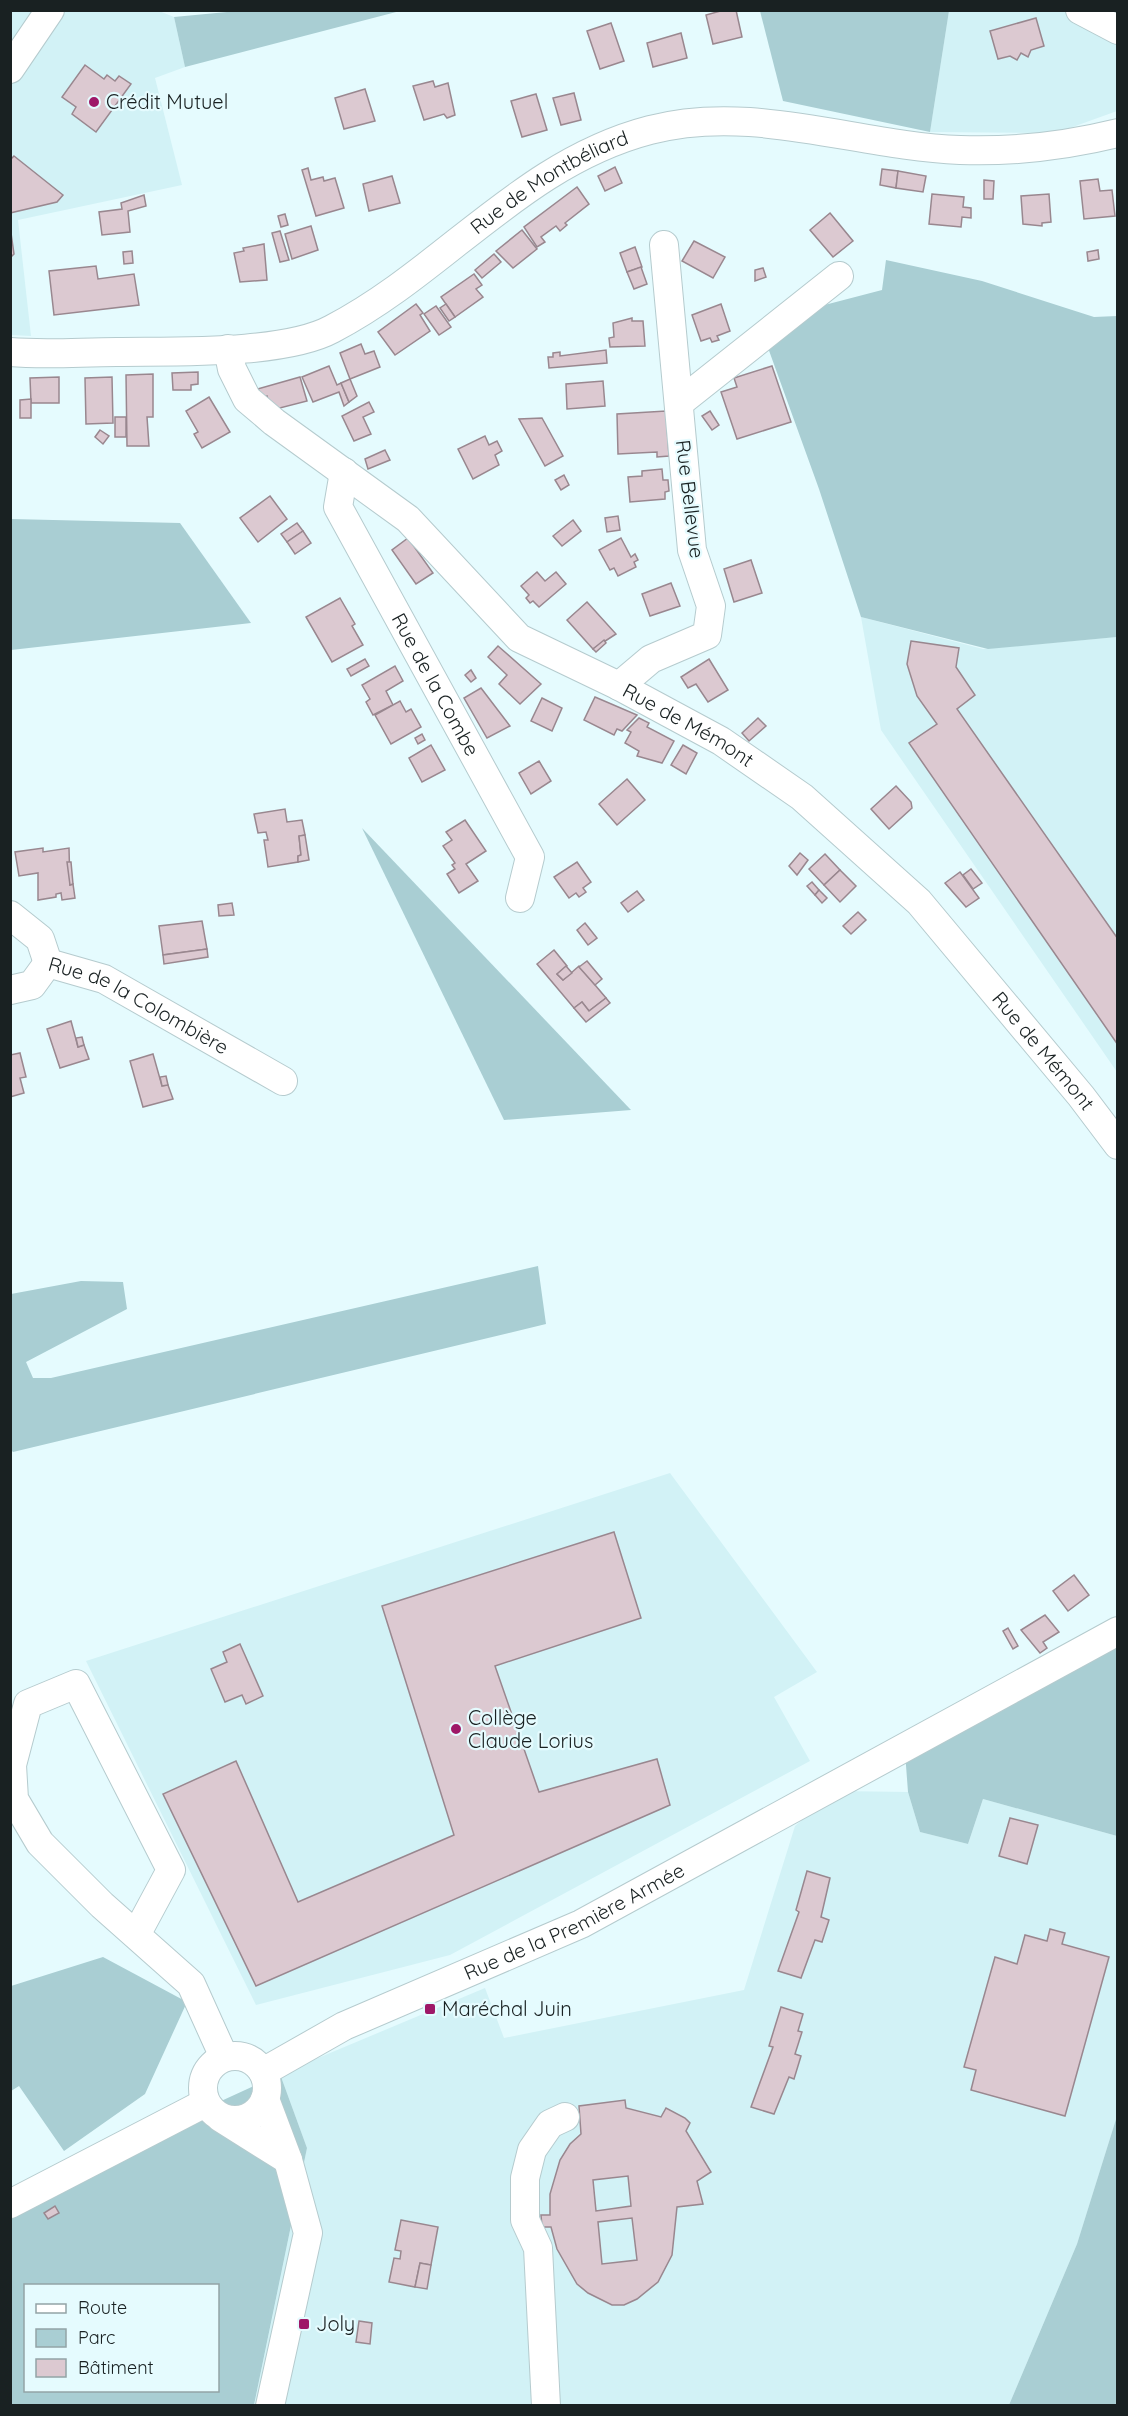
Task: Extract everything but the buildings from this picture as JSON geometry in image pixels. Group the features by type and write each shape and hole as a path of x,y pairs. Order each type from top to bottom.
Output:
{"street":[{"path":"10,69 50,10"},
{"path":"1080,10 1118,30"},
{"name":"Rue de Montbéliard","path":"10,352 228,349 287,343 329,331 375,304 512,199 560,168 600,145 652,129 704,122 757,122 958,150 1022,150 1080,142 1118,133"},
{"name":"Rue Bellevue","path":"619,686 651,659 707,635 711,606 692,550 664,245"},
{"path":"679,403 839,276"},
{"name":"Rue de Mémont","path":"228,349 232,369 247,399 408,519 519,638 619,686 721,741 802,796 919,902 1081,1096 1118,1145"},
{"name":"Rue de la Combe","path":"344,472 338,507 530,858 520,898"},
{"name":"Rue de la Colombière","path":"10,915 40,939 48,963 104,979 283,1081"},
{"path":"10,990 32,985 48,963"},
{"name":"Rue de la Première Armée","path":"10,2204 213,2110 242,2120 260,2109 264,2086 344,2026 581,1924 1118,1631"},
{"path":"136,1935 171,1870 76,1684 28,1704 12,1765 14,1799 40,1843 136,1935 191,1984 224,2057"},
{"path":"270,2406 308,2233 288,2160 264,2086 246,2057 224,2057 215,2062 202,2081 213,2110 288,2160"},
{"path":"546,2406 538,2248 525,2220 525,2178 532,2150 549,2124 565,2117"}],"shaded area":[{"path":"10,11 159,11 174,17 185,67 155,78 182,185 18,220 31,336 11,335"},
{"path":"949,11 1117,11 1117,111 1056,133 930,132"},
{"path":"861,617 983,649 1117,637 1117,1072 881,730"},
{"name":"Collège Claude Lorius","path":"670,1473 817,1672 774,1697 810,1761 450,1955 256,2005 86,1661"},
{"path":"837,1791 908,1792 920,1832 968,1844 983,1799 1117,1836 1117,2116 1077,2244 1009,2405 254,2406 307,2148 280,2074 485,1988 504,2038 744,1990 795,1826"}],"green space":[{"path":"248,10 400,11 185,67 174,17"},
{"path":"760,11 949,11 930,132 783,101"},
{"path":"886,260 982,281 1094,317 1117,316 1117,637 988,649 861,617 819,489 767,345 813,308 882,290"},
{"path":"11,519 180,523 251,623 11,650"},
{"path":"362,828 631,1110 504,1120"},
{"path":"538,1266 546,1324 13,1452 11,1450 11,1294 81,1281 123,1282 127,1309 26,1362 33,1378 51,1378"},
{"path":"1117,1645 1117,1836 983,1799 968,1844 920,1832 908,1792 905,1752"},
{"path":"103,1957 187,2002 145,2094 64,2151 19,2086 11,2091 11,1986"},
{"path":"280,2074 307,2148 254,2405 11,2406 11,2219 75,2168"},
{"path":"1117,2116 1117,2405 1009,2405 1077,2244"}],"place":[{"name":"Crédit Mutuel","path":"94,102"},
{"name":"Collège Claude Lorius","path":"456,1729"},
{"name":"Maréchal Juin","path":"430,2009"},
{"name":"Joly","path":"304,2324"}]}
